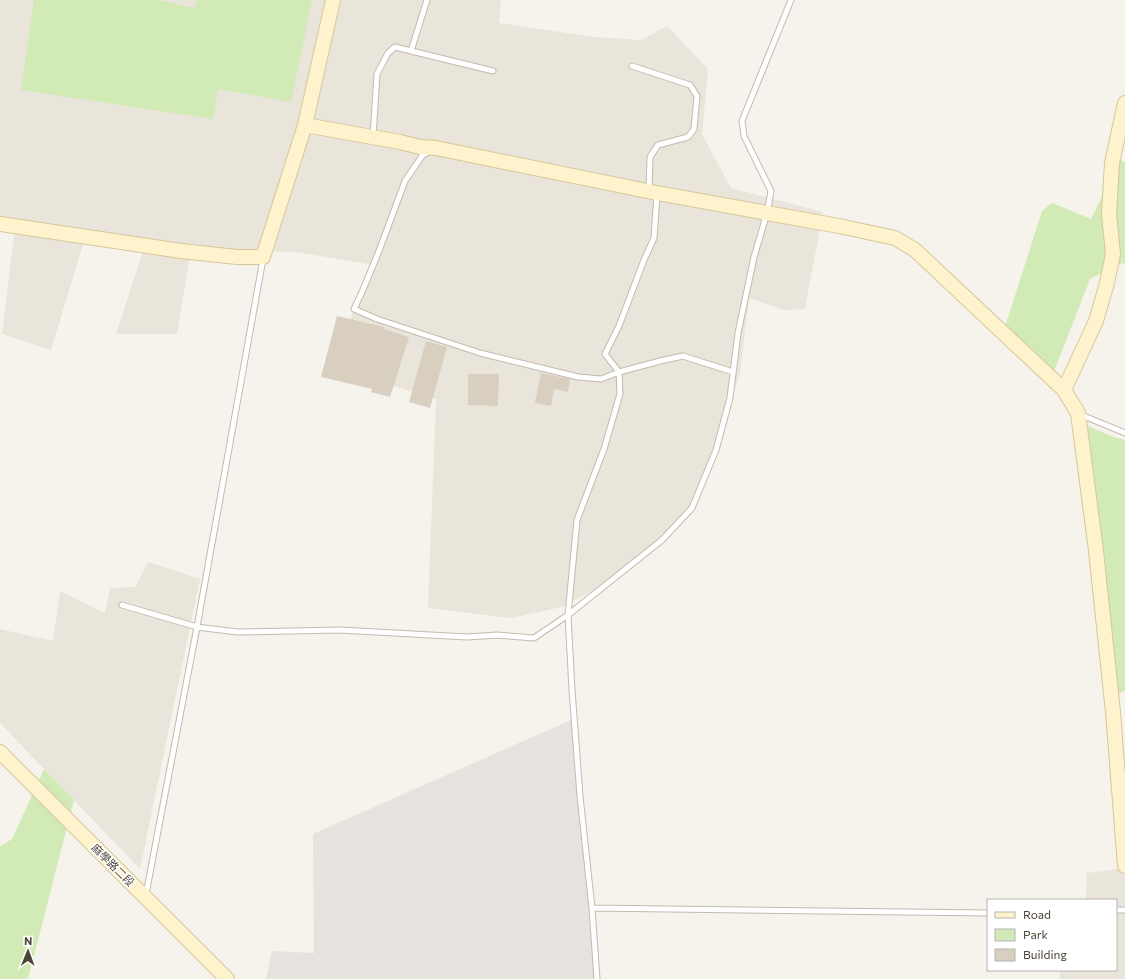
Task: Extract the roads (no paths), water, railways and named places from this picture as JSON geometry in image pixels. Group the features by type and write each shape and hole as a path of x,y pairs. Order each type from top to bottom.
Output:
{"street":[{"path":"0,224 181,252 237,257 263,257 305,125 333,0"},
{"path":"1064,390 1096,321 1107,284 1113,254 1109,214 1112,163 1125,103"},
{"path":"305,125 420,147 436,148 653,192 839,226 895,238 915,250 1064,390 1078,413 1096,551 1113,712 1125,866"},
{"name":"麻學路二段","path":"0,752 227,979"}],"lane":[{"path":"411,51 427,0"},
{"path":"122,605 197,627 237,632 340,630 468,637 497,635 534,638 568,615 662,540 692,508 716,450 730,398 738,333 754,257 771,191 744,136 742,121 791,0"},
{"path":"372,137 377,74 388,53 395,47 493,71"},
{"path":"597,979 592,908 578,773 569,648 568,615 577,520 604,449 620,394 619,372 605,354 619,326 641,267 654,238 653,192 650,156 658,146 688,137 694,129 697,96 690,85 632,66"},
{"path":"436,148 422,156 405,181 379,251 354,309 480,353 578,377 600,379 619,372 683,356 733,372"},
{"path":"145,897 197,627 263,257"},
{"path":"1078,413 1125,433"},
{"path":"592,908 987,913"}]}
